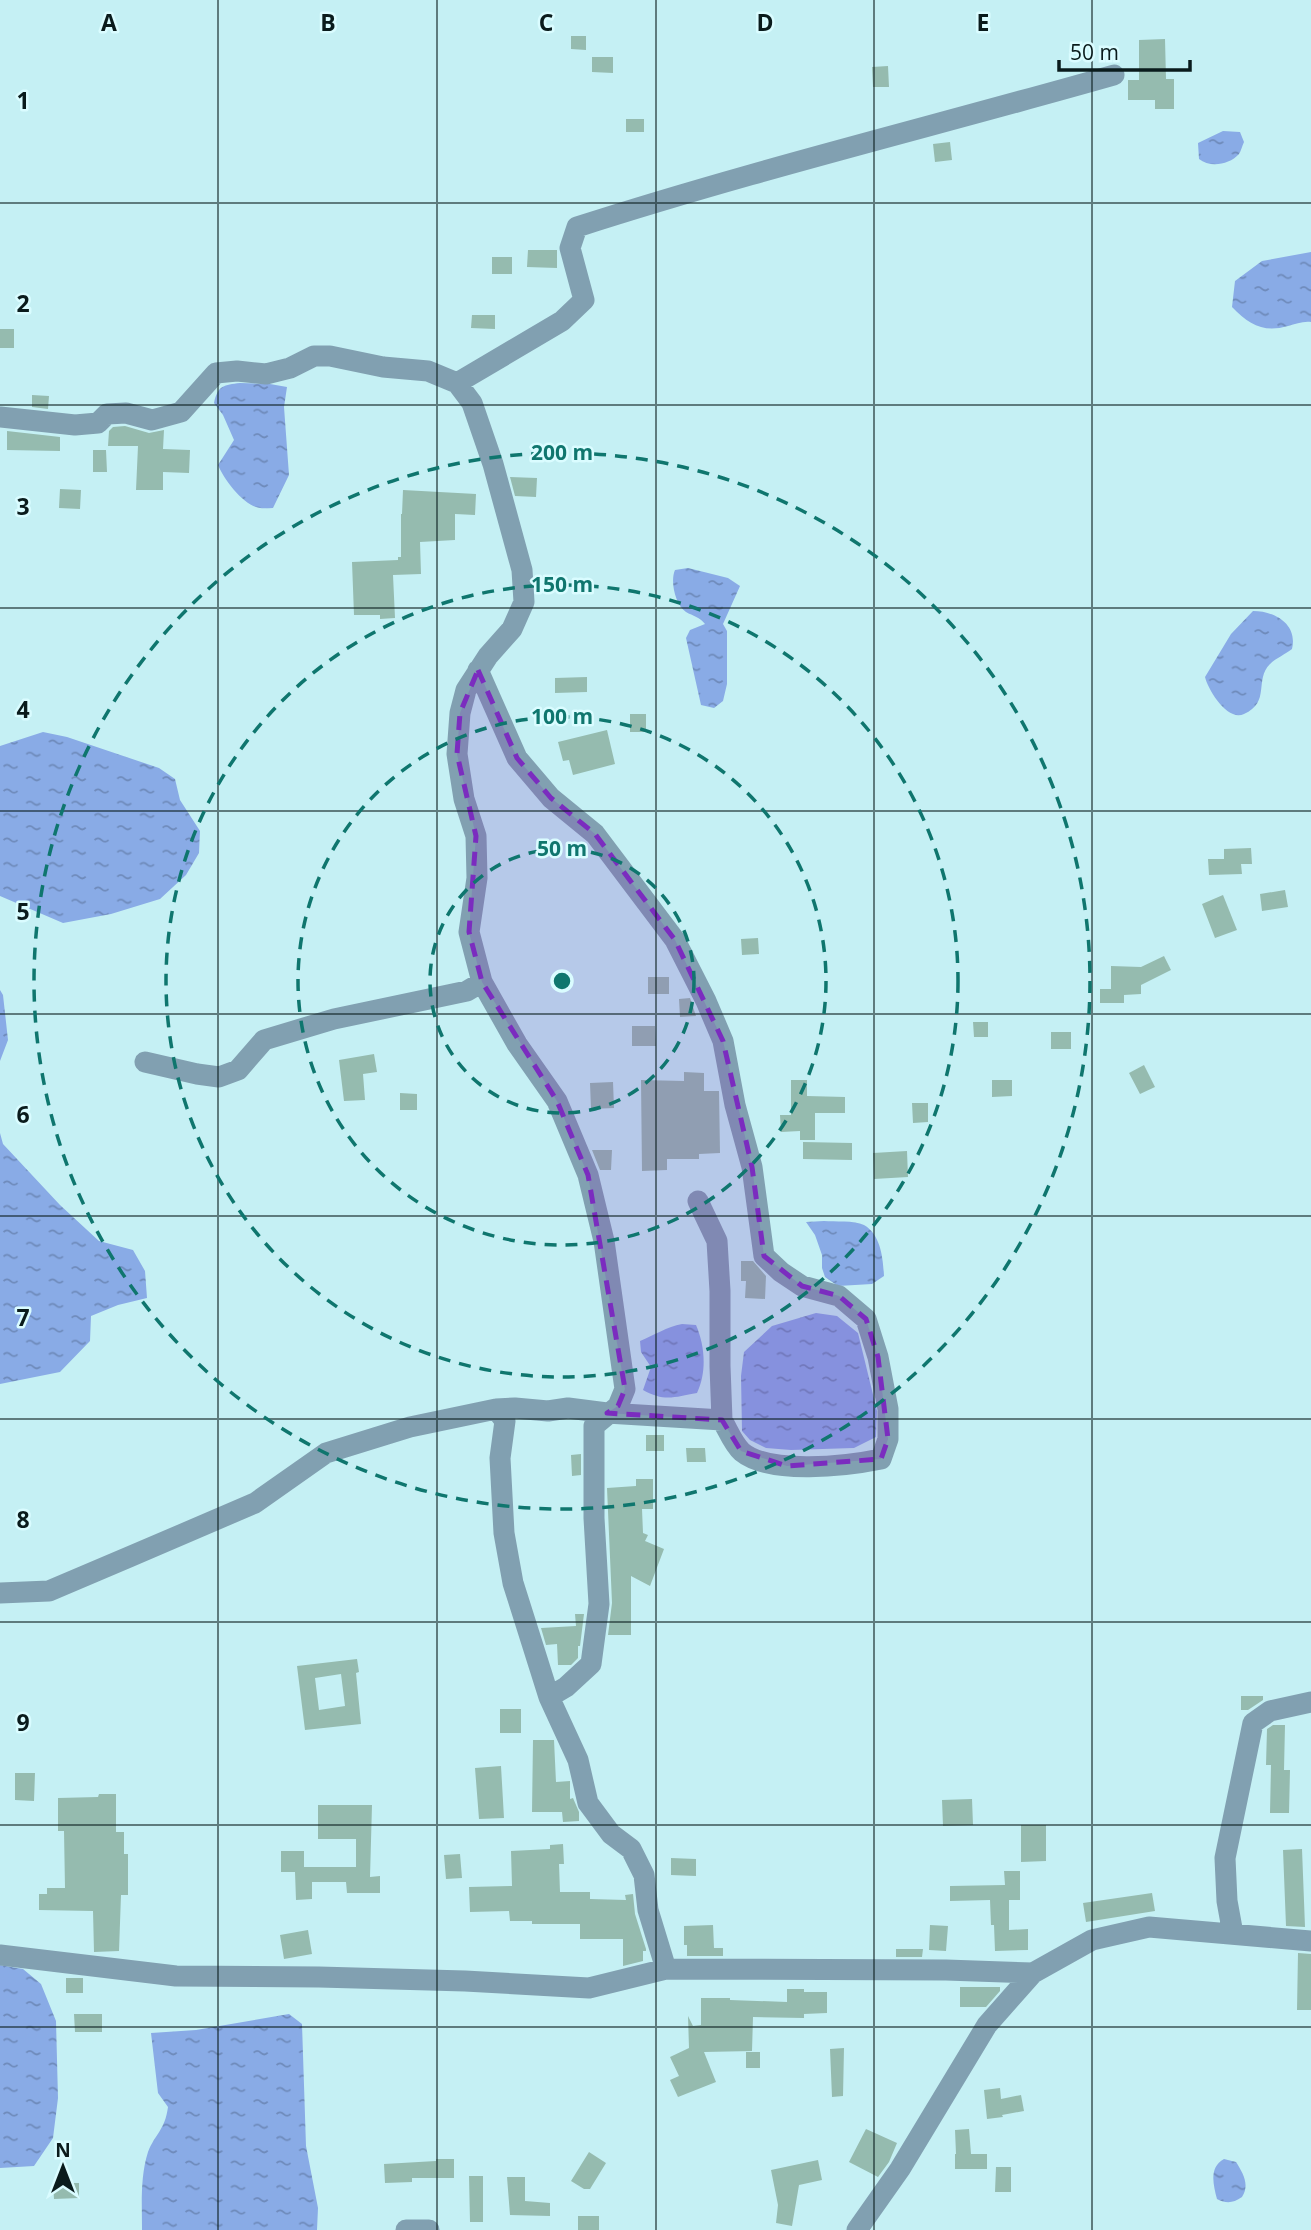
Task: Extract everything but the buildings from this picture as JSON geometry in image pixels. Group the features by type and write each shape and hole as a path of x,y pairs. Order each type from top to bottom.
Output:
{"street":[{"path":"457,383 562,321 584,300 569,248 577,227 782,165 968,117 1114,75"},
{"path":"0,417 75,425 98,423 107,414 126,413 152,420 181,412 216,373 237,371 266,374 290,368 314,356 428,371 457,383 472,403 522,570 524,602 512,629 488,656 466,690 460,713 457,754 464,799 476,836 477,878 469,932 482,982 517,1044 557,1101 588,1175 604,1241 625,1389 618,1406 594,1426 594,1518 599,1604 591,1664 566,1687 549,1697"},
{"path":"478,670 517,758 551,798 595,834 675,940 723,1041 735,1105 752,1167 764,1255 781,1272 802,1286 839,1296 866,1319 878,1357 888,1409 888,1439 881,1459 854,1465 787,1466 758,1460 741,1451 722,1420 717,1241 698,1201"},
{"path":"145,1062 219,1077 238,1070 264,1040 334,1019 467,991 482,982"},
{"path":"0,1593 49,1591 255,1503 326,1453 410,1427 496,1409 515,1408 548,1411 568,1408 722,1420"},
{"path":"496,1409 505,1421 501,1470 504,1533 513,1583 549,1697 578,1759 588,1802 611,1834 631,1849 644,1875 648,1910 667,1969"},
{"path":"1233,1934 1224,1858 1253,1723 1270,1711 1311,1702"},
{"path":"857,2230 900,2169 987,2025 1033,1973 1092,1941 1149,1927 1311,1941"},
{"path":"0,1955 176,1976 465,1981 589,1989 667,1969 1033,1973"},
{"path":"406,2230 429,2230"}],"highlighted area":[{"path":"478,670 517,758 551,798 595,834 675,940 723,1041 752,1167 764,1256 802,1286 839,1296 866,1319 878,1357 888,1439 881,1459 787,1466 741,1451 722,1420 607,1413 618,1406 625,1389 588,1175 557,1101 482,982 469,932 476,836 457,754 460,713"}],"water":[{"path":"1223,131 1240,132 1244,142 1239,154 1230,161 1219,164 1203,162 1199,159 1198,143"},
{"path":"1311,252 1311,322 1264,328 1251,323 1232,307 1235,281 1262,261"},
{"path":"240,383 287,387 284,407 289,475 273,508 258,508 245,501 218,465 234,440 223,415 214,403 222,387"},
{"path":"688,568 728,578 740,586 723,624 727,631 727,684 723,701 714,708 701,705 686,638 690,630 705,624 682,609 674,593 675,570"},
{"path":"1253,611 1269,613 1283,621 1292,633 1292,649 1265,670 1257,703 1252,709 1238,715 1225,709 1210,689 1205,677 1231,634"},
{"path":"43,732 67,737 159,768 175,779 180,800 200,831 199,853 186,875 160,899 111,914 63,923 0,896 0,746"},
{"path":"0,990 3,995 8,1040 0,1061"},
{"path":"0,1133 3,1144 60,1205 99,1241 133,1250 145,1271 147,1298 118,1305 91,1316 90,1341 60,1372 0,1384"},
{"path":"806,1222 855,1222 870,1229 880,1247 884,1276 872,1284 838,1286 825,1277 822,1255 815,1235"},
{"path":"816,1313 837,1316 858,1333 877,1411 876,1437 854,1448 766,1448 750,1440 742,1431 741,1376 744,1352 772,1326"},
{"path":"682,1324 696,1325 701,1342 704,1359 697,1393 676,1397 650,1394 643,1390 651,1367 641,1352 640,1341"},
{"path":"0,1965 23,1969 41,1984 56,2021 58,2098 53,2138 34,2166 0,2168"},
{"path":"289,2014 302,2024 306,2146 318,2208 317,2230 142,2230 145,2162 165,2121 168,2107 158,2093 151,2033 196,2030"},
{"path":"1224,2159 1236,2162 1243,2175 1244,2193 1236,2201 1224,2202 1217,2199 1214,2171"}]}
